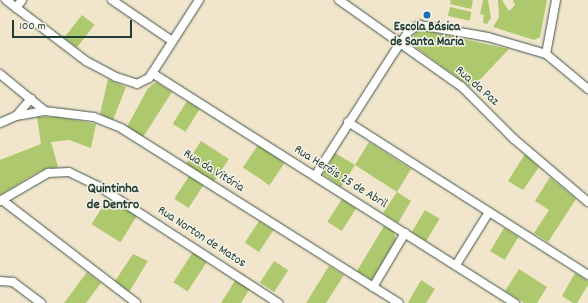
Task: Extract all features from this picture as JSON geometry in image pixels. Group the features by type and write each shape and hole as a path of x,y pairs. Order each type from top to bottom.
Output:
{"street":[{"path":"6,0 86,60 116,77 136,84 146,82 199,0"},
{"path":"16,8 22,0"},
{"path":"112,0 172,41"},
{"name":"Rua da Paz","path":"339,0 466,91 514,140 588,202"},
{"path":"546,54 556,0"},
{"path":"315,176 348,122 400,44 414,27 425,24 546,54 588,89"},
{"path":"0,74 45,111"},
{"name":"Rua Heróis 25 de Abril","path":"152,74 515,303"},
{"path":"16,116 31,99"},
{"name":"Rua da Vitória","path":"0,123 16,116 45,111 94,117 121,128 399,303"},
{"path":"348,122 588,275"},
{"name":"Rua Norton de Matos","path":"1,200 48,173 69,172 98,186 278,303"},
{"path":"1,200 136,303"},
{"path":"456,265 489,212"},
{"path":"373,287 405,233"},
{"path":"0,281 13,282 41,303"}],"green space":[{"path":"451,0 473,0 471,9 450,4"},
{"path":"483,0 488,0 491,18 487,24 483,23 484,15 480,14"},
{"path":"498,0 502,0 509,11 515,5 513,0 547,0 540,37 534,40 493,27 499,17"},
{"path":"450,7 471,12 469,21 448,16"},
{"path":"82,15 95,25 77,48 64,38"},
{"path":"418,31 426,31 509,49 472,88 414,46 413,36"},
{"path":"108,79 126,87 113,120 100,114"},
{"path":"156,82 172,92 143,137 127,127 148,88"},
{"path":"187,101 200,109 185,132 173,124"},
{"path":"37,117 59,117 96,124 91,148 69,140 51,142 58,167 40,171 0,195 0,160 41,144"},
{"path":"201,141 229,159 214,182 186,164"},
{"path":"369,142 411,169 397,192 355,165"},
{"path":"258,145 285,163 269,185 243,167"},
{"path":"335,153 355,165 341,187 323,174"},
{"path":"525,154 539,167 523,190 508,181"},
{"path":"189,176 203,185 189,208 174,199"},
{"path":"550,177 576,199 548,242 534,233 549,210 535,201"},
{"path":"397,192 411,201 398,223 383,213"},
{"path":"108,198 137,216 120,242 92,224"},
{"path":"342,199 356,208 342,231 327,222"},
{"path":"425,210 440,219 426,241 412,232"},
{"path":"259,221 273,230 259,252 245,243"},
{"path":"384,226 394,232 396,239 372,280 357,271"},
{"path":"504,228 519,237 505,260 490,251"},
{"path":"193,252 207,261 188,291 173,282"},
{"path":"133,254 148,261 129,292 115,281"},
{"path":"274,261 288,270 274,292 260,283"},
{"path":"329,266 344,275 326,303 306,303"},
{"path":"519,269 547,287 537,303 524,303 505,291"},
{"path":"87,272 101,283 86,303 64,303"},
{"path":"575,273 588,281 588,285 577,303 573,303 562,296"},
{"path":"236,279 250,288 241,303 221,303"},
{"path":"421,280 435,289 426,303 408,303"}],"place":[{"name":"Escola Básica de Santa Maria","path":"427,15"}],"district":[{"name":"Quintinha de Dentro","path":"113,198"}]}
